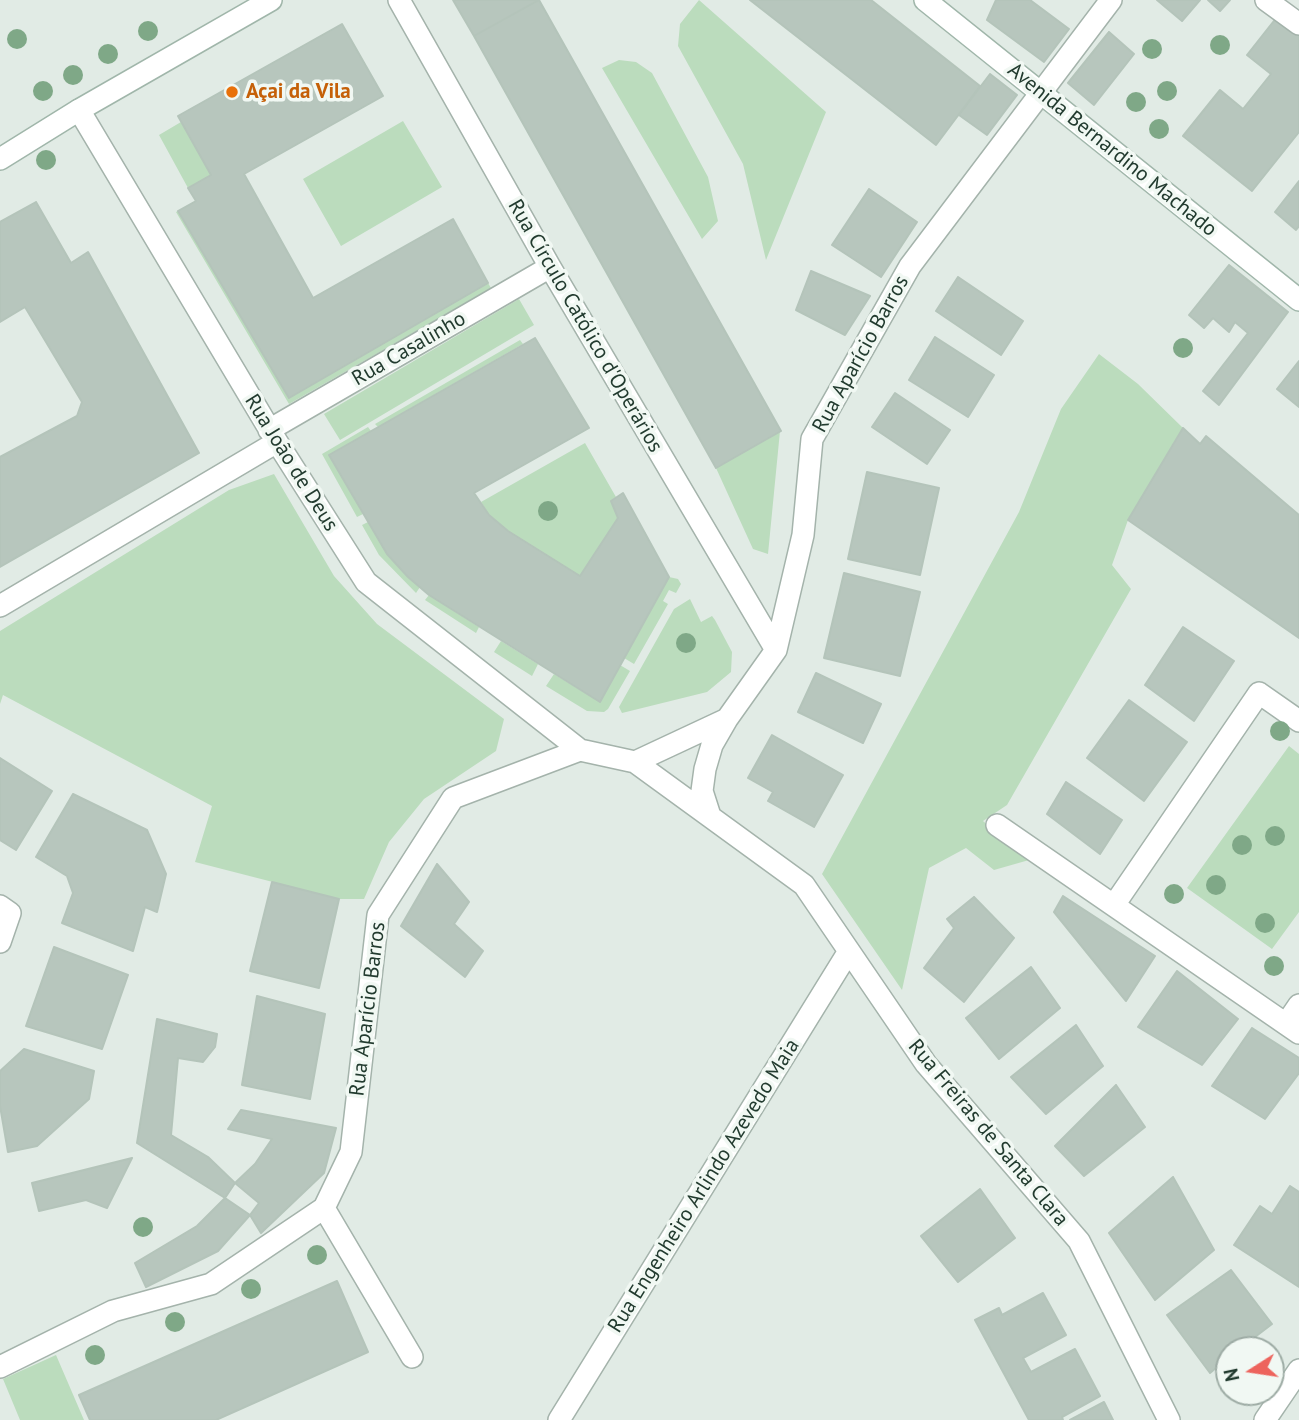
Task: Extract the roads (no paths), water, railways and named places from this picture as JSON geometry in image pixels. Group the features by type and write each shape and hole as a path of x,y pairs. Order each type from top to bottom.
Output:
{"street":[{"path":"0,159 79,110 271,0"},
{"name":"Rua Círculo Católico d'Operários","path":"399,0 550,267 776,649"},
{"name":"Avenida Bernardino Machado","path":"925,0 1299,300"},
{"name":"Rua Aparício Barros","path":"635,762 727,719 776,649 803,535 812,439 910,266 1111,0"},
{"path":"1266,0 1299,24"},
{"name":"Rua João de Deus","path":"79,110 273,436 366,582 580,750"},
{"name":"Rua Casalinho","path":"0,607 550,267"},
{"path":"1114,905 1259,693 1299,721"},
{"path":"710,816 702,791 705,769 712,745 727,719"},
{"path":"580,750 635,762"},
{"name":"Rua Aparício Barros","path":"324,1208 351,1152 378,915 453,799 580,750"},
{"name":"Rua Freiras de Santa Clara","path":"635,762 804,885 926,1064 1079,1241 1169,1420"},
{"path":"997,825 1292,1028 1299,1005"},
{"path":"0,906 10,913 0,942"},
{"name":"Rua Engenheiro Arlindo Azevedo Maia","path":"559,1420 849,951"},
{"path":"0,1367 113,1311 211,1284 324,1208 412,1357"},
{"path":"1265,1420 1299,1370"}],"place":[{"name":"Açai da Vila","path":"232,92"}]}
